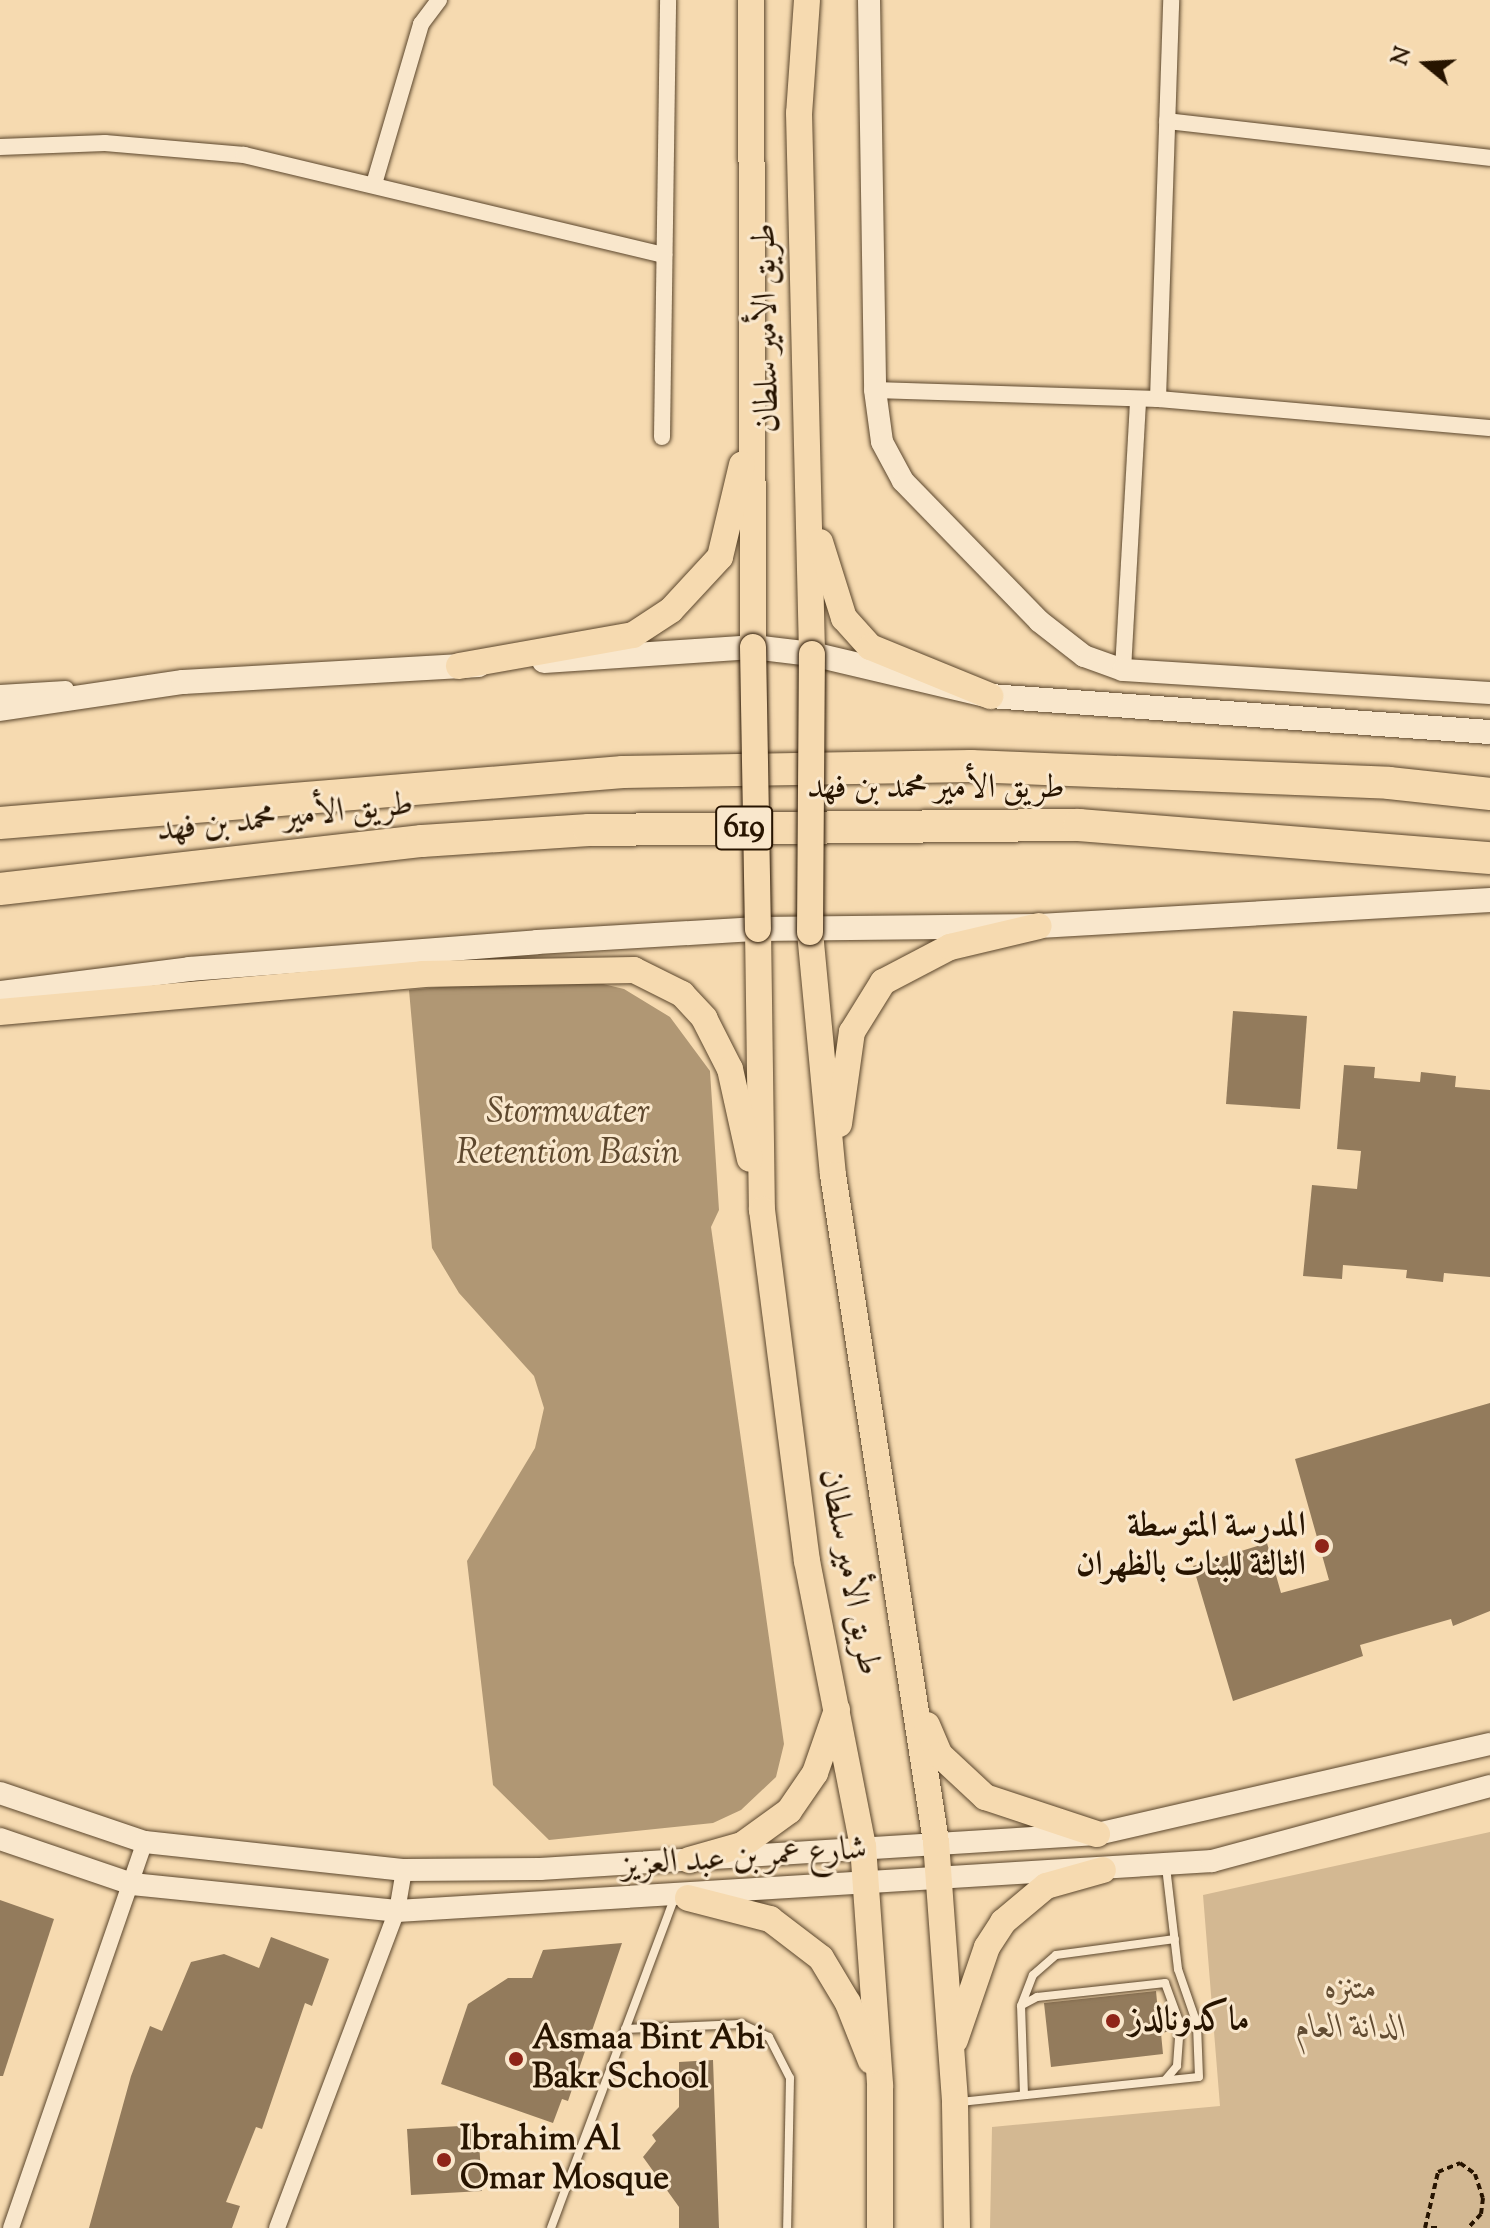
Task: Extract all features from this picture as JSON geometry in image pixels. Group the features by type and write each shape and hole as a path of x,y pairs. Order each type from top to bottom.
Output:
{"highway":[{"name":"طريق الأمير محمد بن فهد","path":"0,823 623,772 971,766 1389,783 1490,794"},
{"name":"طريق الأمير محمد بن فهد","path":"0,889 422,841 589,830 1079,825 1490,858"}],"main road":[{"name":"طريق الأمير سلطان","path":"751,0 753,647 762,1210 807,1561 839,1707 863,1846 880,2086 878,2222"},
{"name":"طريق الأمير سلطان","path":"807,0 799,113 812,654 810,932 833,1175 936,1842 955,2103 957,2228"},
{"path":"459,666 633,635 693,589 720,557 735,499 754,366"},
{"path":"804,407 823,568 844,618 870,647 990,696"},
{"path":"0,709 183,682 753,647 812,654 990,696 1490,732"},
{"path":"0,993 205,968 758,929 810,932 1039,926 1490,900"},
{"path":"833,1175 852,1032 867,1000 916,961 1039,926"},
{"path":"0,1012 422,974 634,970 682,994 704,1018 730,1069 762,1210"},
{"path":"910,1688 940,1755 985,1797 1097,1834"},
{"path":"689,1860 742,1845 789,1811 815,1773 839,1707"},
{"path":"951,2051 987,1947 1003,1922 1046,1886 1103,1870"},
{"path":"681,1898 770,1919 821,1958 848,2003 880,2086"}],"street":[{"path":"374,184 421,24 439,0"},
{"path":"662,437 668,0"},
{"path":"869,0 875,390 882,442 903,481 1039,621 1084,656 1123,670 1490,693"},
{"path":"1158,399 1171,0"},
{"path":"1167,121 1490,158"},
{"path":"0,147 105,143 244,155 664,255"},
{"path":"875,390 1158,399 1490,428"},
{"path":"1123,670 1138,399"},
{"path":"0,693 183,682"},
{"path":"0,1793 145,1842 404,1870 689,1860 863,1846 1097,1834 1490,1744"},
{"name":"شارع عمر بن عبد العزيز","path":"0,1839 132,1884 397,1911 681,1898 1212,1861 1490,1786"},
{"path":"11,2228 145,1842"},
{"path":"277,2228 397,1911 404,1870"}],"lane":[{"path":"955,2103 1199,2077 1197,2024 1178,1969 1166,1862"},
{"path":"551,2228 625,2029 681,1898"},
{"path":"1024,2095 1021,2006 1033,1975 1056,1955 1175,1939"},
{"path":"1021,2006 1037,1997 1165,1983 1180,2024 1177,2066 1166,2080"},
{"path":"625,2029 742,2024 769,2037 790,2078 787,2228"}],"path":[{"path":"1439,2228 1428,2228 1433,2183 1447,2163 1469,2168 1479,2182 1481,2214 1468,2228"}],"green space":[{"name":"متنزه الدانة العام","path":"1490,1832 1490,2228 990,2228 992,2127 1220,2106 1203,1895"}],"water":[{"name":"Stormwater Retention Basin","path":"492,982 599,983 624,989 670,1017 710,1071 719,1210 711,1227 784,1744 776,1777 741,1810 713,1823 549,1840 493,1785 467,1561 535,1448 544,1408 534,1376 459,1293 432,1248 409,990"}],"building":[{"path":"1233,1011 1307,1016 1300,1109 1226,1104"},
{"path":"1344,1065 1375,1067 1374,1078 1420,1082 1421,1072 1456,1076 1455,1087 1490,1090 1490,1277 1444,1273 1443,1282 1406,1278 1407,1270 1343,1265 1342,1279 1303,1276 1312,1185 1357,1189 1361,1151 1337,1149"},
{"path":"1490,1403 1490,1611 1453,1626 1451,1619 1360,1645 1363,1656 1233,1701 1193,1566 1267,1543 1281,1593 1329,1580 1295,1459"},
{"path":"0,1900 54,1919 3,2076 0,2076"},
{"path":"271,1937 329,1959 312,2006 305,2003 262,2129 256,2127 226,2202 240,2206 232,2228 89,2228 131,2076 150,2026 162,2031 191,1962 224,1954 259,1968"},
{"name":"Asmaa Bint Abi Bakr School","path":"622,1943 568,2101 562,2099 553,2123 441,2084 468,2004 508,1978 532,1978 543,1950"},
{"name":"ماكدونالدز","path":"1156,1991 1158,2012 1168,2011 1173,2025 1172,2031 1161,2033 1163,2054 1051,2067 1044,2003"},
{"path":"713,2060 719,2228 679,2228 679,2207 643,2157 656,2141 652,2135 679,2107 679,2062"},
{"name":"Ibrahim Al Omar Mosque","path":"478,2125 482,2191 411,2195 407,2129"}],"place":[{"name":"المدرسة المتوسطة الثالثة للبنات بالظهران","path":"1322,1546"},
{"name":"ماكدونالدز","path":"1113,2021"},
{"name":"Asmaa Bint Abi Bakr School","path":"516,2059"},
{"name":"Ibrahim Al Omar Mosque","path":"444,2160"}]}
